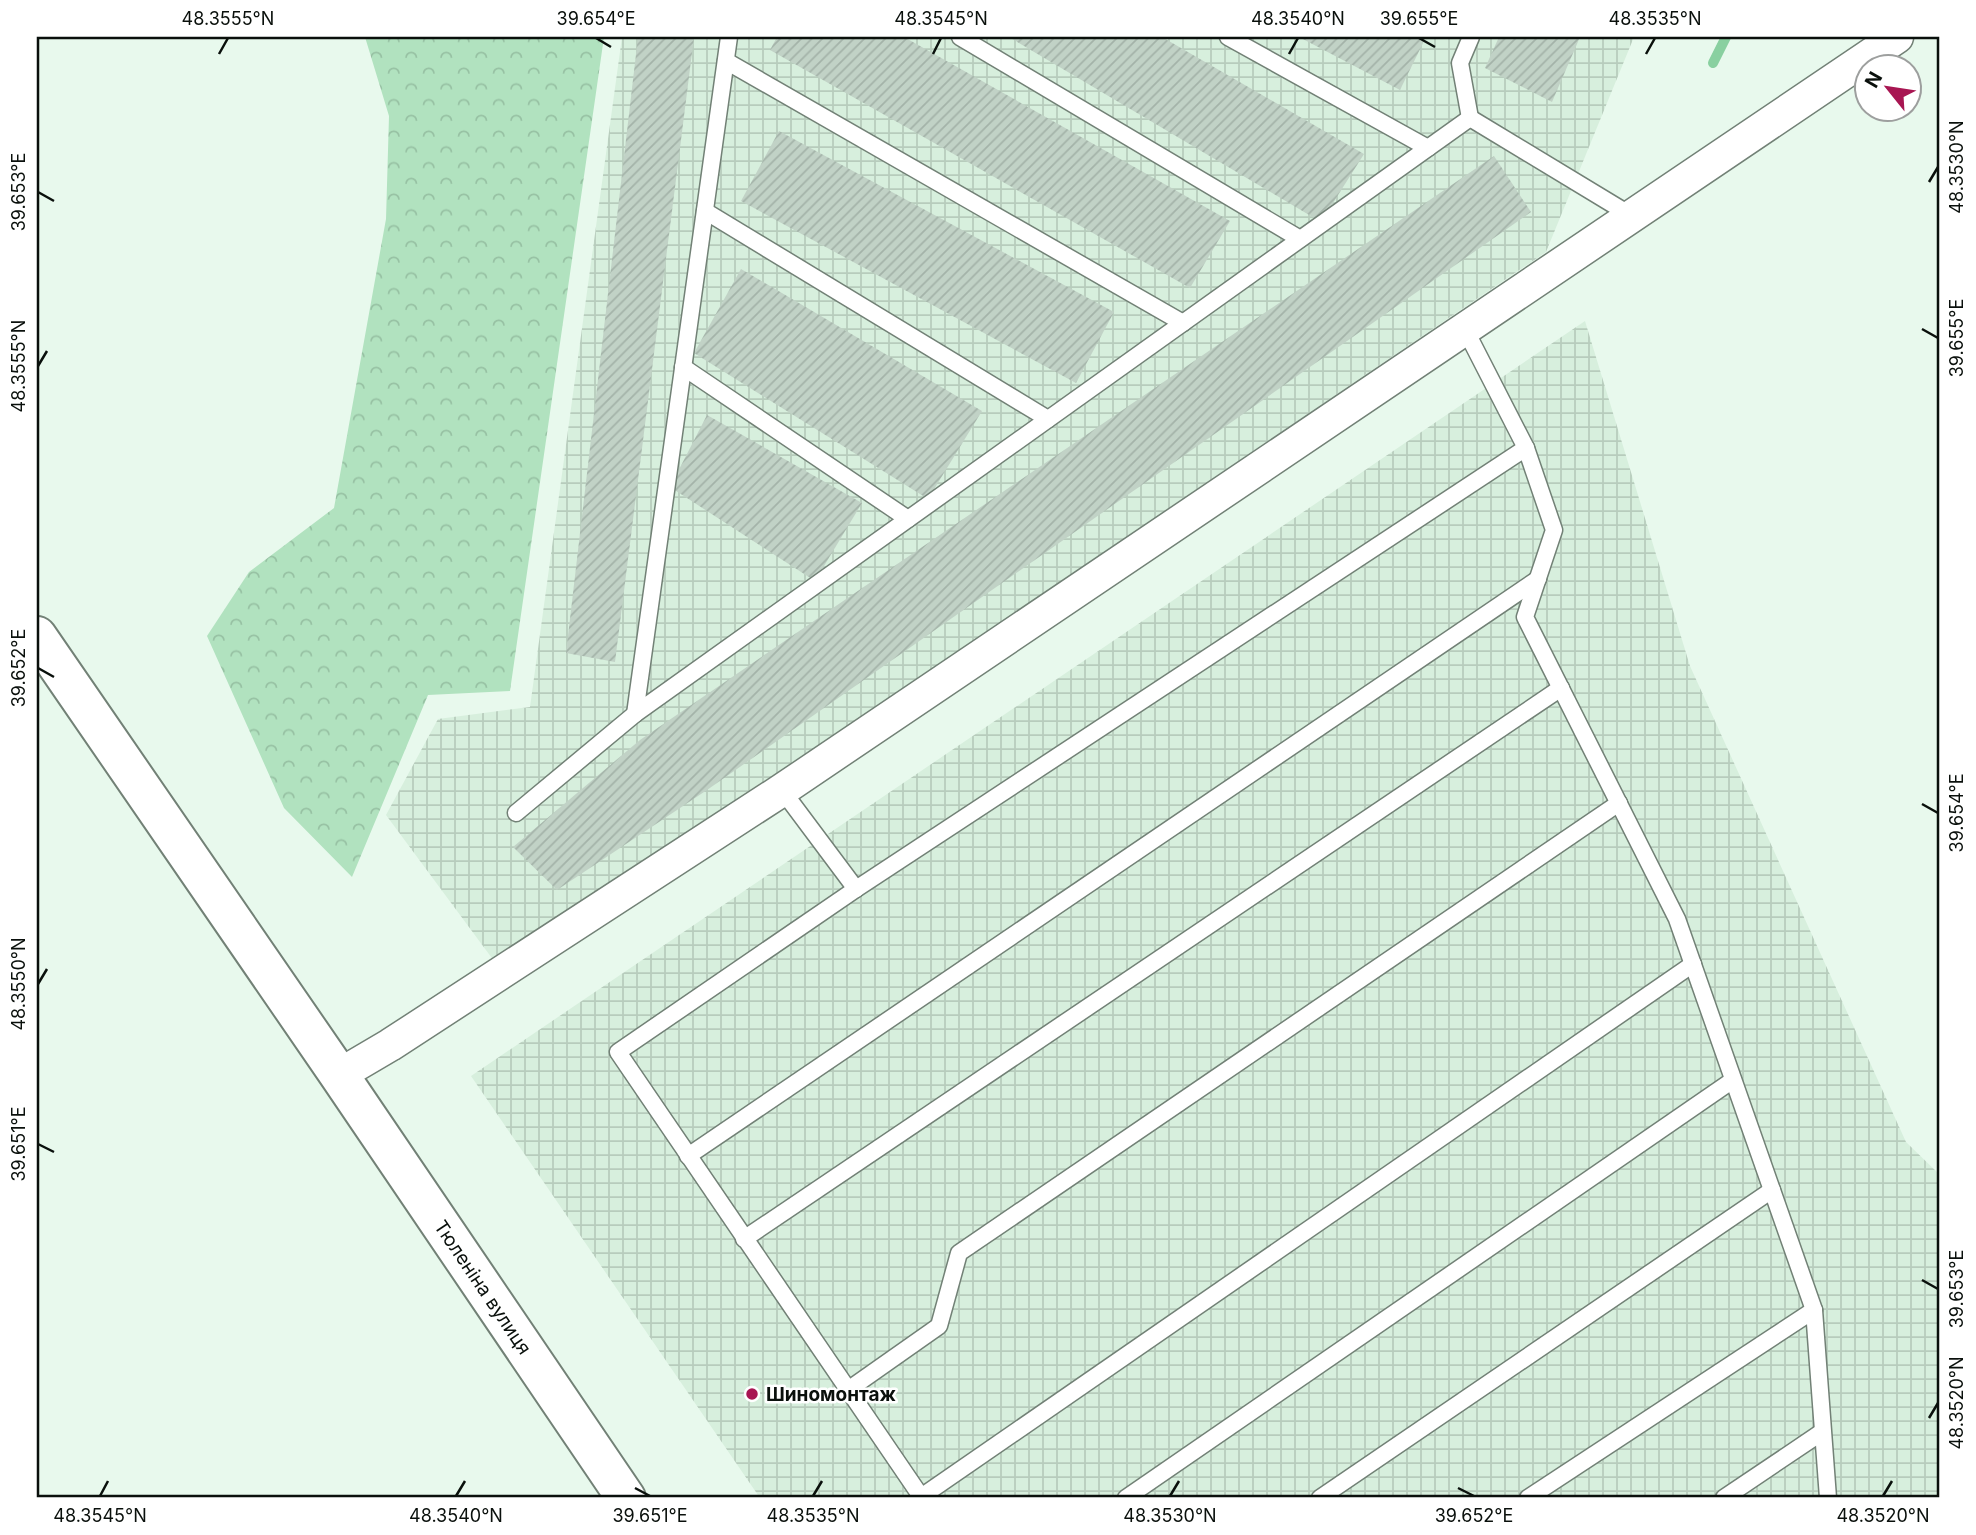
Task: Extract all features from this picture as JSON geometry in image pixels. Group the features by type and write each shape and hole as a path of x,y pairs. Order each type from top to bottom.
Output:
{"street":[{"path":"340,1075 782,790 1897,37"},
{"name":"Тюленіна вулиця","path":"37,636 340,1075 626,1498"}],"lane":[{"path":"635,714 729,37"},
{"path":"960,37 1300,239"},
{"path":"1228,37 1428,148"},
{"path":"1471,37 1460,63 1470,118 1632,216"},
{"path":"726,61 1182,323"},
{"path":"516,813 635,714 1470,118"},
{"path":"705,211 1048,419"},
{"path":"1465,328 1525,448 1554,530 1525,617 1677,919 1814,1310 1828,1498"},
{"path":"683,367 908,519"},
{"path":"1525,448 856,889 618,1052 921,1498 1693,964"},
{"path":"688,1156 1538,579"},
{"path":"744,1239 1561,688"},
{"path":"782,790 856,889"},
{"path":"848,1390 939,1326 959,1253 1619,803"},
{"path":"1126,1498 1733,1080"},
{"path":"1320,1498 1772,1190"},
{"path":"1528,1498 1814,1310"},
{"path":"1724,1498 1822,1432"}],"shaded area":[{"path":"622,37 1634,37 1546,252 497,965 386,815 438,719 530,707"},
{"path":"1585,321 1690,666 1906,1142 1939,1174 1939,1498 760,1498 471,1076"}],"green space":[{"path":"365,37 604,37 510,691 428,695 352,877 284,808 207,636 249,572 334,508 386,219 389,116"}],"building":[{"path":"638,37 694,37 615,662 566,653"},
{"path":"777,37 904,37 1230,221 1190,288 770,50"},
{"path":"1009,37 1162,37 1364,154 1321,222"},
{"path":"1299,37 1426,37 1400,90"},
{"path":"1499,37 1580,37 1552,102 1485,68"},
{"path":"779,131 1114,312 1076,383 741,201"},
{"path":"1494,156 1531,212 707,790 557,890 513,847 640,740"},
{"path":"741,269 982,411 928,499 694,353"},
{"path":"707,415 862,503 815,581 670,487"}],"waterway":[{"path":"1713,63 1726,37"}],"place":[{"name":"Шиномонтаж","path":"752,1394"}]}
